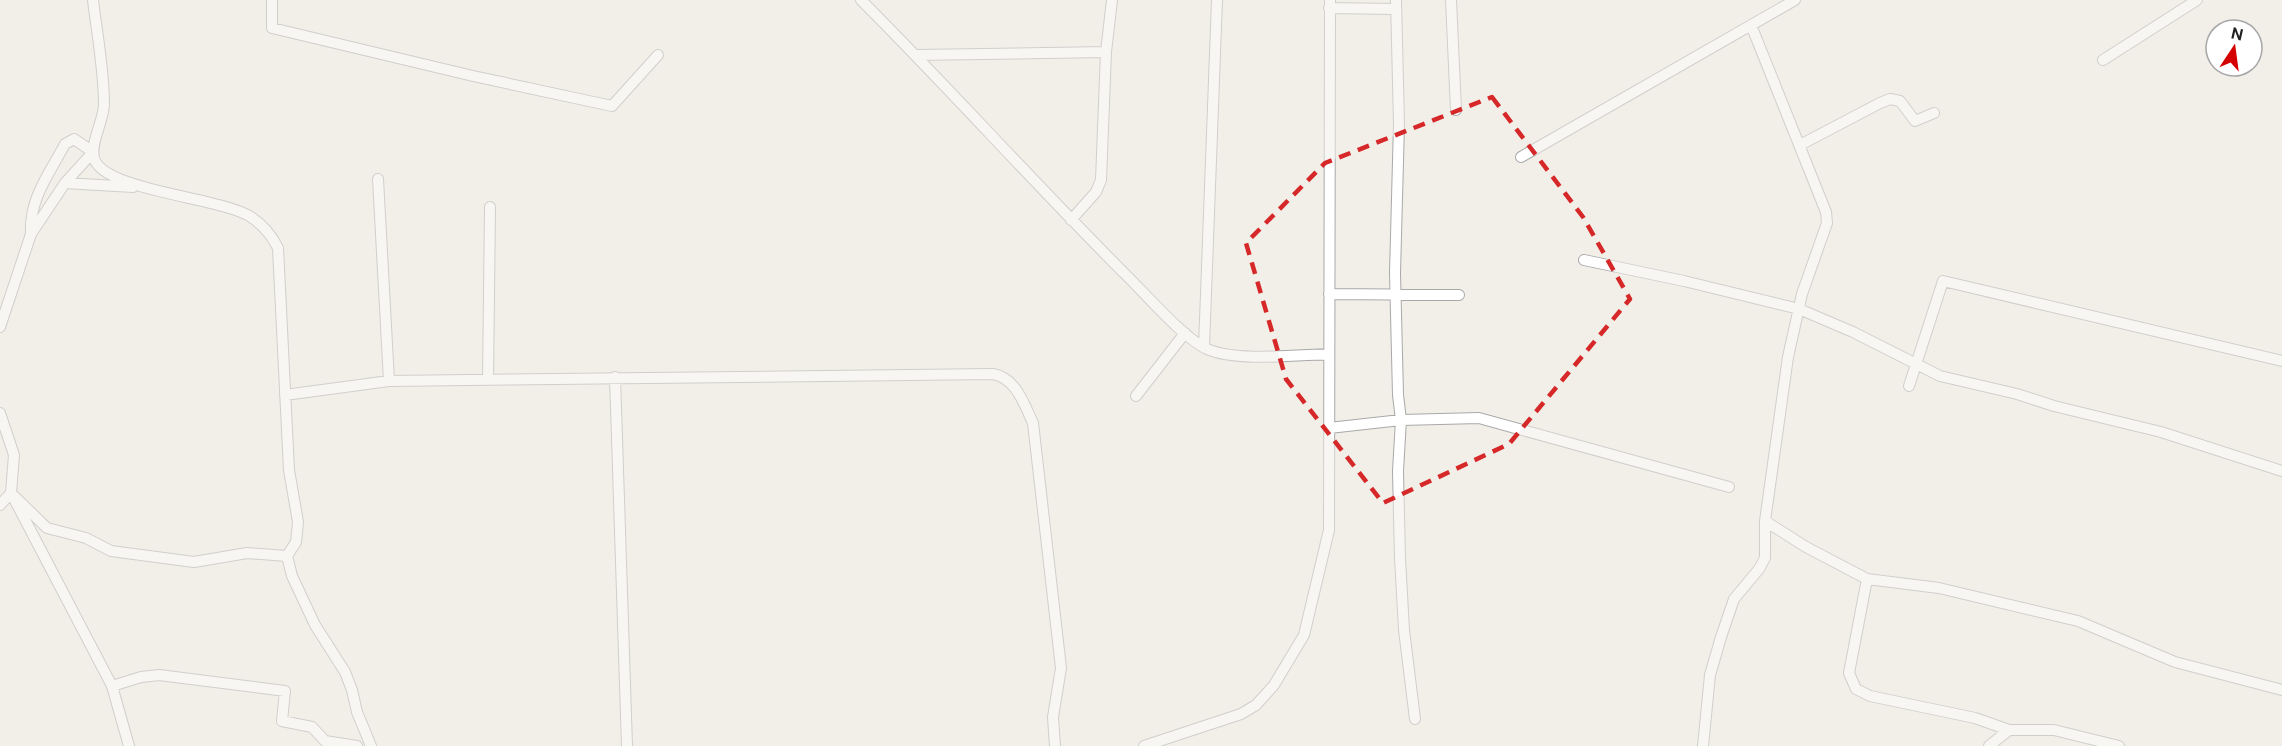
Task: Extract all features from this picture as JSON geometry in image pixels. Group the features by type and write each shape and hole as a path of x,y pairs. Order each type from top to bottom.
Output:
{"street":[{"path":"93,0 104,104 93,152 96,163 103,171 145,188"},
{"path":"272,0 272,28 473,76 612,106 658,55"},
{"path":"861,0 916,55 1071,220 1185,333 1208,349 1239,355 1329,354"},
{"path":"1071,220 1096,192 1101,180 1106,52 1112,0"},
{"path":"1204,347 1217,0"},
{"path":"1451,0 1456,110"},
{"path":"1521,157 1795,0"},
{"path":"2103,60 2197,0"},
{"path":"1144,746 1241,714 1256,705 1274,685 1304,634 1329,530 1330,4 1396,4 1399,124 1396,293 1398,395 1401,420 1398,471 1400,558 1404,630 1415,719"},
{"path":"1703,746 1710,675 1720,637 1734,599 1762,564 1766,549 1765,520 1788,357 1799,309 1827,223 1826,212 1751,25"},
{"path":"916,55 1106,52"},
{"path":"1800,145 1890,99 1900,101 1915,121 1935,113"},
{"path":"32,234 33,207 65,144 74,139 93,152"},
{"path":"0,327 32,234 65,183 93,152"},
{"path":"378,178 389,381"},
{"path":"65,183 145,188 210,202 238,210 252,218 272,236 280,255 288,470 298,522 296,542 287,555 292,576 315,625 345,672 370,746"},
{"path":"488,380 490,207"},
{"path":"1584,260 1799,309 1853,332 1941,376 2161,432 2282,471"},
{"path":"1909,386 1943,281 2282,361"},
{"path":"1329,294 1459,295"},
{"path":"1136,396 1185,333"},
{"path":"285,395 389,381 615,377 993,374 1002,376 1018,392 1033,423 1061,668 1053,717 1055,746"},
{"path":"615,377 627,746"},
{"path":"0,413 14,456 11,493 112,686 129,746"},
{"path":"1329,428 1401,420 1479,418 1729,487"},
{"path":"11,493 47,528 86,538 111,551 194,562 247,553 287,555"},
{"path":"0,505 11,493"},
{"path":"1765,520 1806,548 1867,579 1939,588 2078,621 2175,662 2282,690"},
{"path":"1867,579 1849,673 1856,689 1870,696 1975,718 2009,730 2054,730 2119,746"},
{"path":"112,686 141,677 159,675 285,691 282,721 312,727 325,741 357,746"},
{"path":"1989,746 2009,730"}],"highlighted area":[{"path":"1492,97 1583,217 1630,299 1509,444 1383,503 1286,379 1246,243 1325,163"}]}
